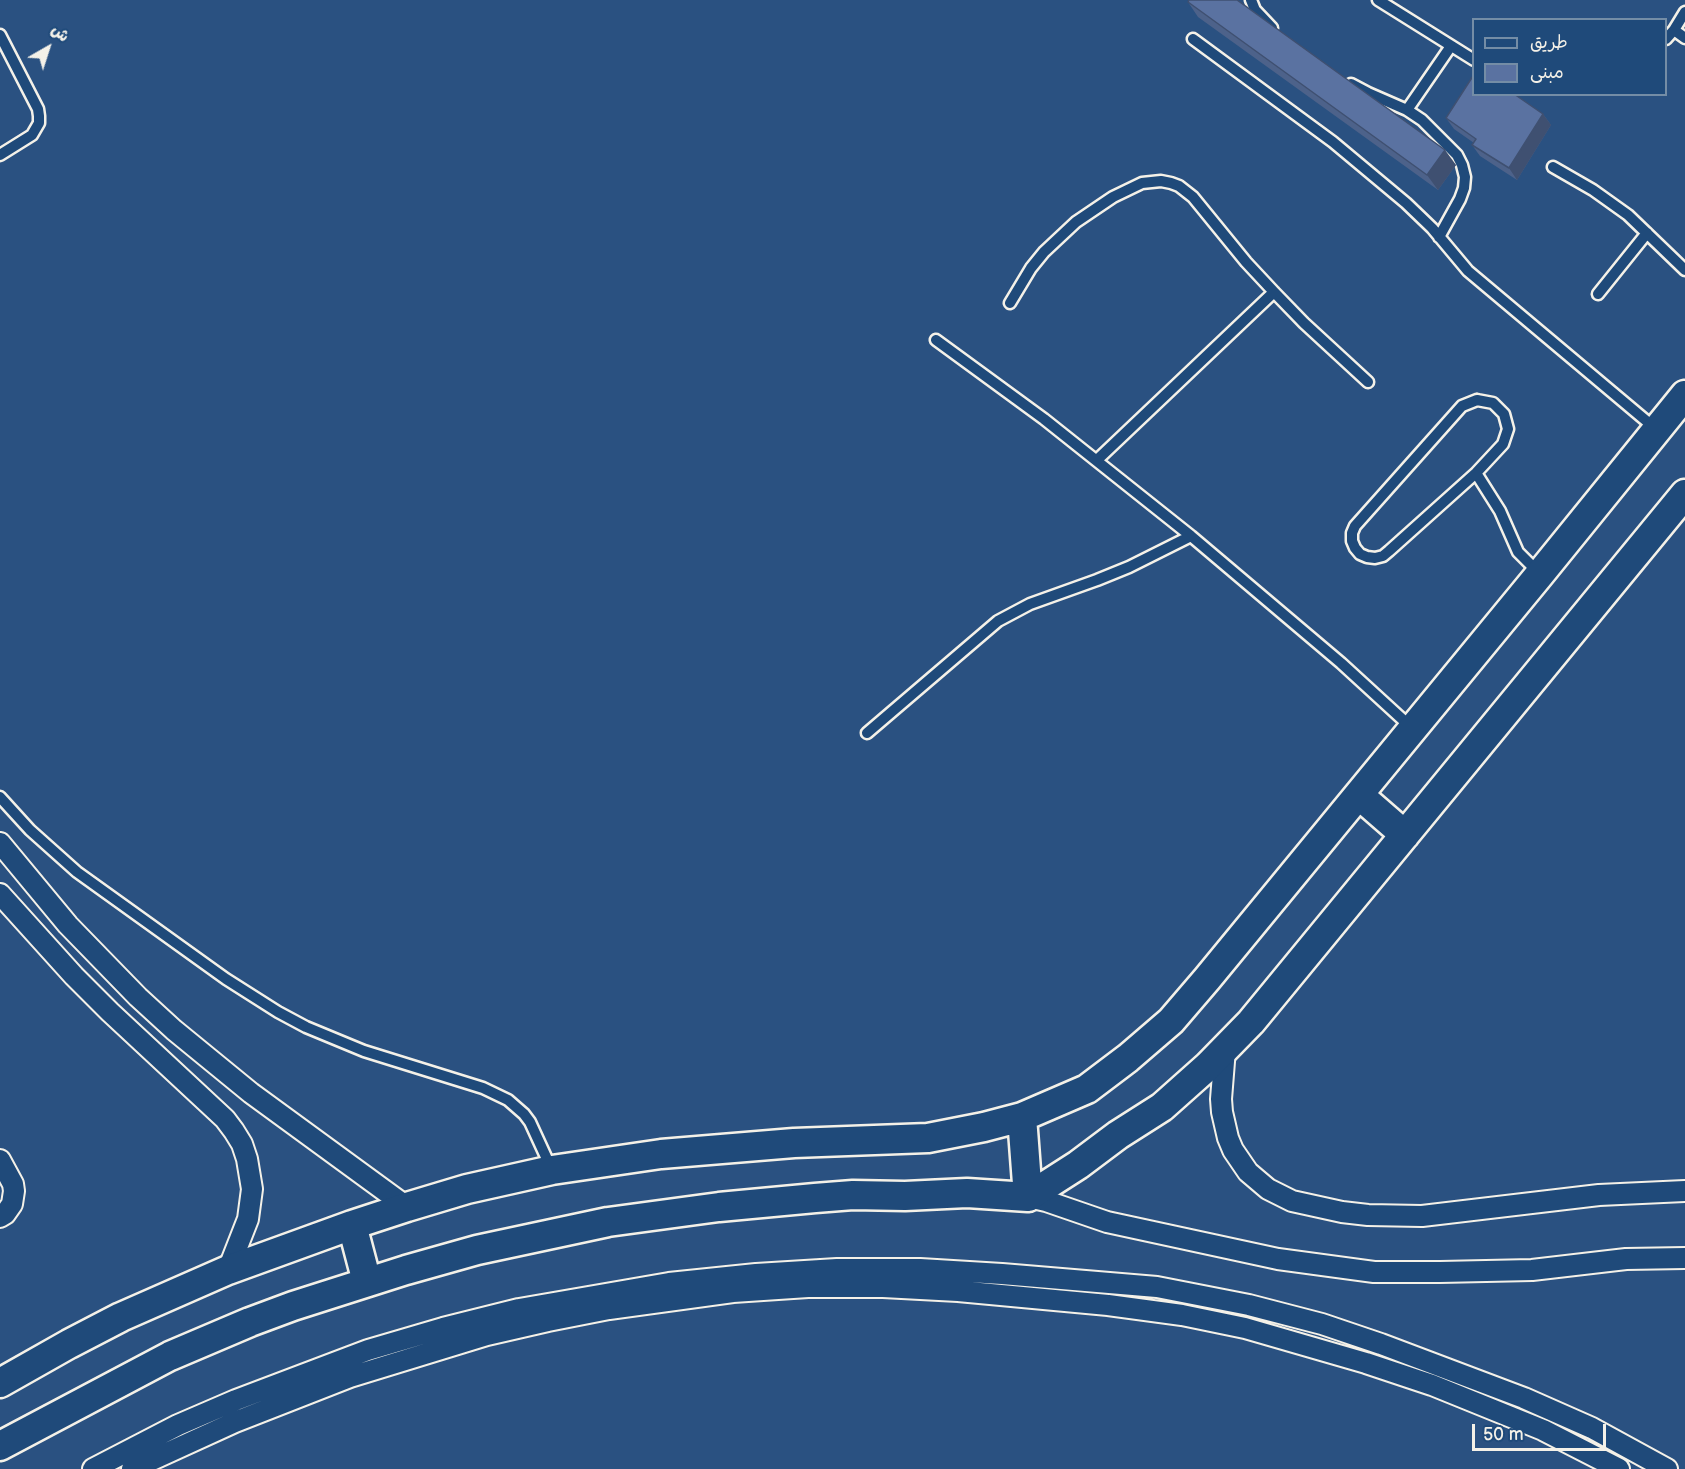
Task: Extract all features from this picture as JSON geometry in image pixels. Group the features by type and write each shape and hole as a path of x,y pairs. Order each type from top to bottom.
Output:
{"street":[{"path":"0,1383 121,1317 228,1270 306,1240 467,1189 552,1170 606,1161 794,1143 928,1138 1022,1117 1087,1089 1171,1021 1413,730 1685,395"},
{"path":"1028,1197 1162,1107 1186,1087 1251,1022 1685,494"},
{"path":"1359,795 1405,835"},
{"path":"0,843 68,925 123,983 174,1030 251,1094 407,1207"},
{"path":"0,894 74,976 225,1119 242,1144 252,1189 248,1219 228,1270"},
{"path":"1225,1049 1222,1112 1230,1144 1240,1161 1258,1181 1268,1189 1292,1201 1351,1213 1395,1217 1422,1216 1548,1200 1685,1191"},
{"path":"1022,1117 1028,1197"},
{"path":"0,1160 13,1184 14,1191 12,1204 0,1218"},
{"path":"0,1446 208,1339 293,1306 477,1250 608,1222 719,1207 853,1195 905,1196 967,1193 1028,1197 1118,1225 1278,1259 1374,1272 1532,1270 1626,1259 1685,1258"},
{"path":"352,1225 367,1282"},
{"path":"93,1469 178,1425 236,1400 368,1350 519,1309 669,1283 837,1269 920,1269 1157,1287 1249,1305 1311,1321 1381,1344 1524,1398 1592,1428 1667,1469"},
{"path":"132,1469 235,1422 350,1377 487,1335 558,1318 654,1302 734,1292 808,1287 958,1291 1108,1305 1182,1315 1245,1328 1432,1385 1543,1430 1619,1469"}],"lane":[{"path":"1251,0 1255,10 1280,34"},
{"path":"1378,0 1472,59"},
{"path":"1667,37 1685,12"},
{"path":"1674,30 1685,38"},
{"path":"0,35 38,109 39,123 32,135 0,155"},
{"path":"1192,39 1333,142 1415,211 1461,265 1656,430"},
{"path":"1407,110 1451,46"},
{"path":"1338,75 1422,120 1448,145 1462,165 1465,177 1464,188 1439,237"},
{"path":"1553,167 1610,202 1647,233 1685,270"},
{"path":"1010,303 1044,252 1094,208 1142,183 1152,181 1171,183 1186,191 1245,262 1327,346 1368,382"},
{"path":"1598,294 1647,233"},
{"path":"1097,460 1274,292"},
{"path":"936,340 1097,460 1191,536 1341,663 1413,730"},
{"path":"1476,400 1492,403 1499,408 1504,414 1508,429 1503,444 1476,473 1383,556 1367,557 1355,548 1352,533 1355,526 1462,406 1476,400"},
{"path":"1476,473 1500,511 1518,552 1540,574"},
{"path":"867,733 998,621 1030,604 1118,571 1191,536"},
{"path":"0,797 30,830 77,872 225,979 278,1012 364,1052 483,1088 508,1100 530,1122 552,1170"}],"building":[{"path":"1189,0 1237,0 1445,150 1427,175 1188,2"},
{"path":"1472,78 1472,96 1517,96 1543,114 1509,168 1472,145 1476,139 1446,118"}]}
